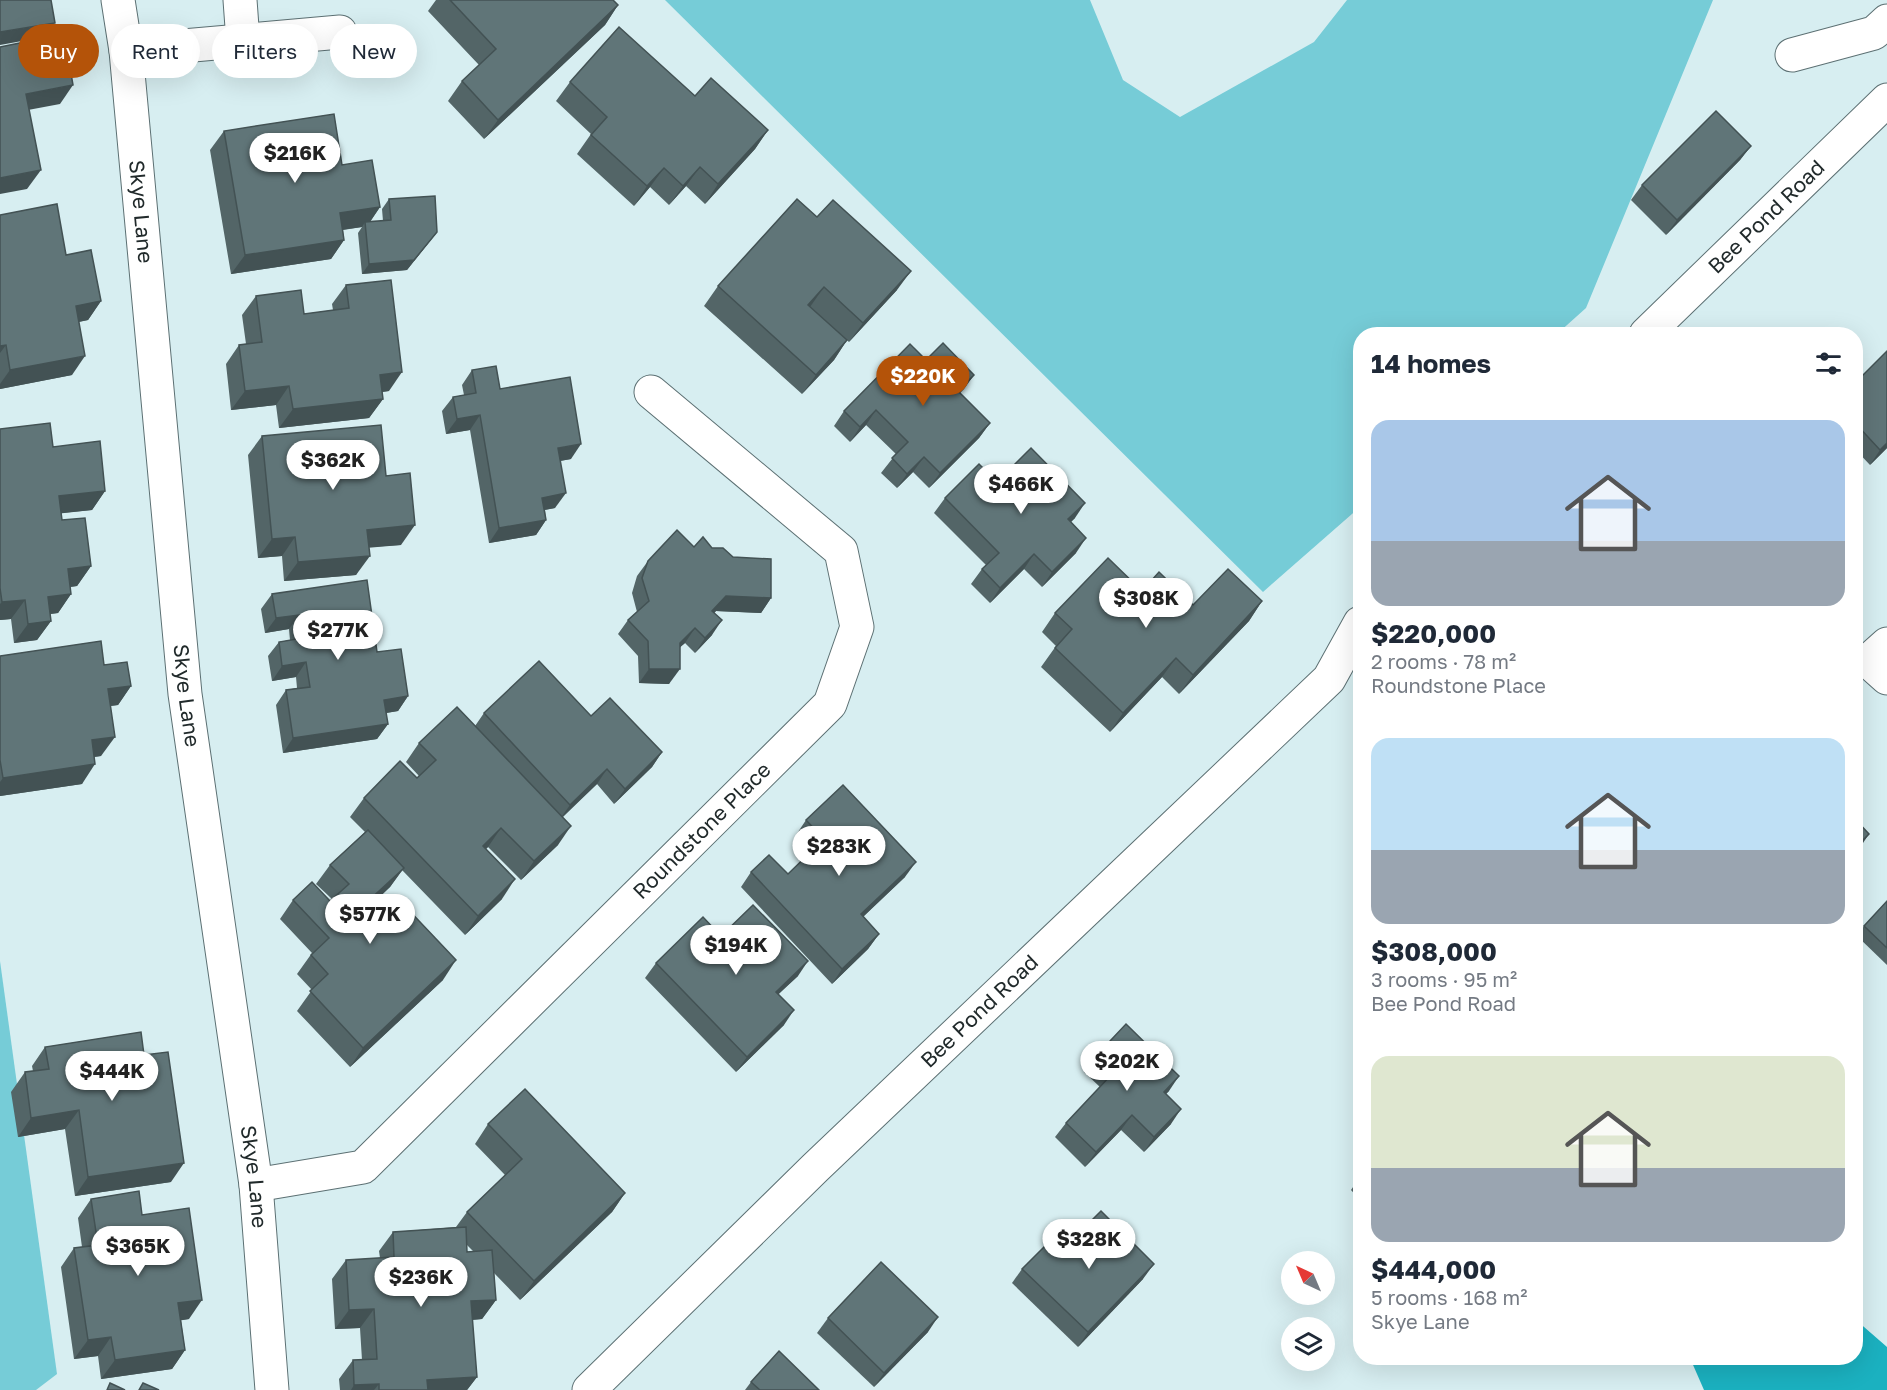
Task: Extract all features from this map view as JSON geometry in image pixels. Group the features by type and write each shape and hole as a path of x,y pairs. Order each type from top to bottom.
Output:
{"street":[{"name":"Skye Lane","path":"118,0 122,24"},
{"path":"240,0 242,24"},
{"path":"1792,55 1874,33 1887,21"},
{"name":"Skye Lane","path":"128,78 185,694 255,1185 272,1390"},
{"name":"Bee Pond Road","path":"1654,327 1887,100"},
{"name":"Roundstone Place","path":"255,1185 363,1167 830,704 857,627 841,551 651,392"},
{"name":"Bee Pond Road","path":"589,1390 815,1168 1329,678 1353,635"}],"shaded area":[{"path":"665,0 1090,0 1123,80 1180,117 1314,42 1347,0 1713,0 1586,308 1565,327 1353,327 1353,513 1263,592"},
{"path":"0,961 57,1374 36,1390 0,1390"},
{"path":"1863,1326 1887,1347 1887,1390 1704,1390 1693,1365 1863,1365"}],"building":[{"path":"0,0 51,0 55,23 18,24 18,29 0,32"},
{"path":"450,0 613,0 618,5 498,120 462,81 496,49"},
{"path":"619,27 695,96 711,78 768,130 718,184 700,167 683,186 664,168 647,186 591,135 607,117 570,82"},
{"path":"18,43 18,78 72,78 73,85 26,94 41,170 0,178 0,47"},
{"path":"1716,111 1751,146 1677,220 1642,185"},
{"path":"334,114 342,165 372,160 380,207 340,213 344,240 245,255 224,131"},
{"path":"435,196 437,232 414,260 369,264 365,222 391,220 389,199"},
{"path":"797,199 817,217 833,200 911,271 863,323 824,287 808,305 847,340 816,375 718,286"},
{"path":"57,204 66,255 91,250 101,301 76,306 85,356 10,370 6,345 0,346 0,215"},
{"path":"391,280 402,372 380,375 383,399 293,409 289,386 245,391 239,345 262,342 256,296 301,290 304,314 349,308 346,285"},
{"path":"943,343 974,375 958,391 990,423 940,473 924,457 907,474 892,458 908,442 876,410 860,427 844,411 910,344 926,360"},
{"path":"1887,351 1887,443 1880,450 1863,432 1863,375"},
{"path":"496,366 500,389 570,377 581,444 558,448 566,493 542,498 546,520 499,528 480,415 457,419 453,397 476,393 472,370"},
{"path":"50,423 53,447 100,441 105,491 59,496 62,520 85,518 91,566 68,569 71,594 48,597 51,621 28,624 25,600 2,602 0,588 0,429"},
{"path":"381,425 386,476 410,473 415,525 367,530 370,556 298,562 295,537 272,539 262,436"},
{"path":"1031,448 1085,503 1068,519 1086,538 1052,572 1034,554 1000,588 982,569 999,553 945,498 979,464 997,482"},
{"path":"677,530 694,547 703,537 712,548 723,548 733,557 771,559 771,598 726,596 712,611 722,620 705,638 695,628 680,643 680,669 649,669 648,641 628,620 649,601 642,578 648,561"},
{"path":"1108,558 1142,591 1159,572 1193,605 1228,569 1262,601 1193,675 1176,658 1123,713 1055,648 1072,629 1055,613"},
{"path":"367,580 377,652 401,649 408,696 384,700 388,724 293,738 286,690 310,687 306,662 282,666 279,642 303,638 299,615 276,618 272,594"},
{"path":"101,641 104,665 127,662 131,686 108,689 115,737 92,740 95,764 3,778 0,760 0,656"},
{"path":"539,661 591,716 610,698 662,752 625,789 607,769 570,805 484,713"},
{"path":"457,707 571,826 534,861 501,828 483,846 515,879 478,916 364,798 400,761 417,778 436,760 419,743"},
{"path":"843,785 916,862 861,914 879,934 842,969 751,872 769,855 788,874 824,839 806,820"},
{"path":"1863,828 1869,834 1863,840"},
{"path":"368,830 404,868 366,903 384,921 403,904 456,960 363,1048 310,991 328,974 311,955 329,938 293,900 312,882 330,901 349,884 330,865"},
{"path":"1887,901 1887,948 1864,926"},
{"path":"753,905 808,961 776,992 794,1010 747,1057 656,963 703,917 721,936"},
{"path":"1126,1024 1179,1076 1164,1092 1181,1109 1154,1137 1132,1115 1096,1152 1066,1123 1112,1074 1095,1057"},
{"path":"141,1032 144,1055 168,1052 184,1163 88,1177 79,1110 31,1118 25,1072 49,1069 45,1047"},
{"path":"525,1089 625,1193 534,1281 467,1212 522,1159 488,1124"},
{"path":"139,1191 142,1215 189,1208 202,1300 178,1303 185,1350 115,1360 111,1337 88,1340 74,1248 98,1245 91,1199"},
{"path":"1101,1211 1154,1264 1088,1332 1022,1269 1057,1234 1067,1245"},
{"path":"466,1227 467,1252 492,1250 496,1300 471,1301 477,1377 427,1380 428,1390 379,1390 379,1384 354,1385 353,1360 377,1359 374,1309 349,1310 346,1260 394,1257 393,1232"},
{"path":"881,1262 938,1317 884,1373 828,1318"},
{"path":"779,1351 819,1390 760,1390 751,1382"},
{"path":"110,1383 125,1390 107,1390"},
{"path":"143,1383 159,1390 139,1390"}]}
